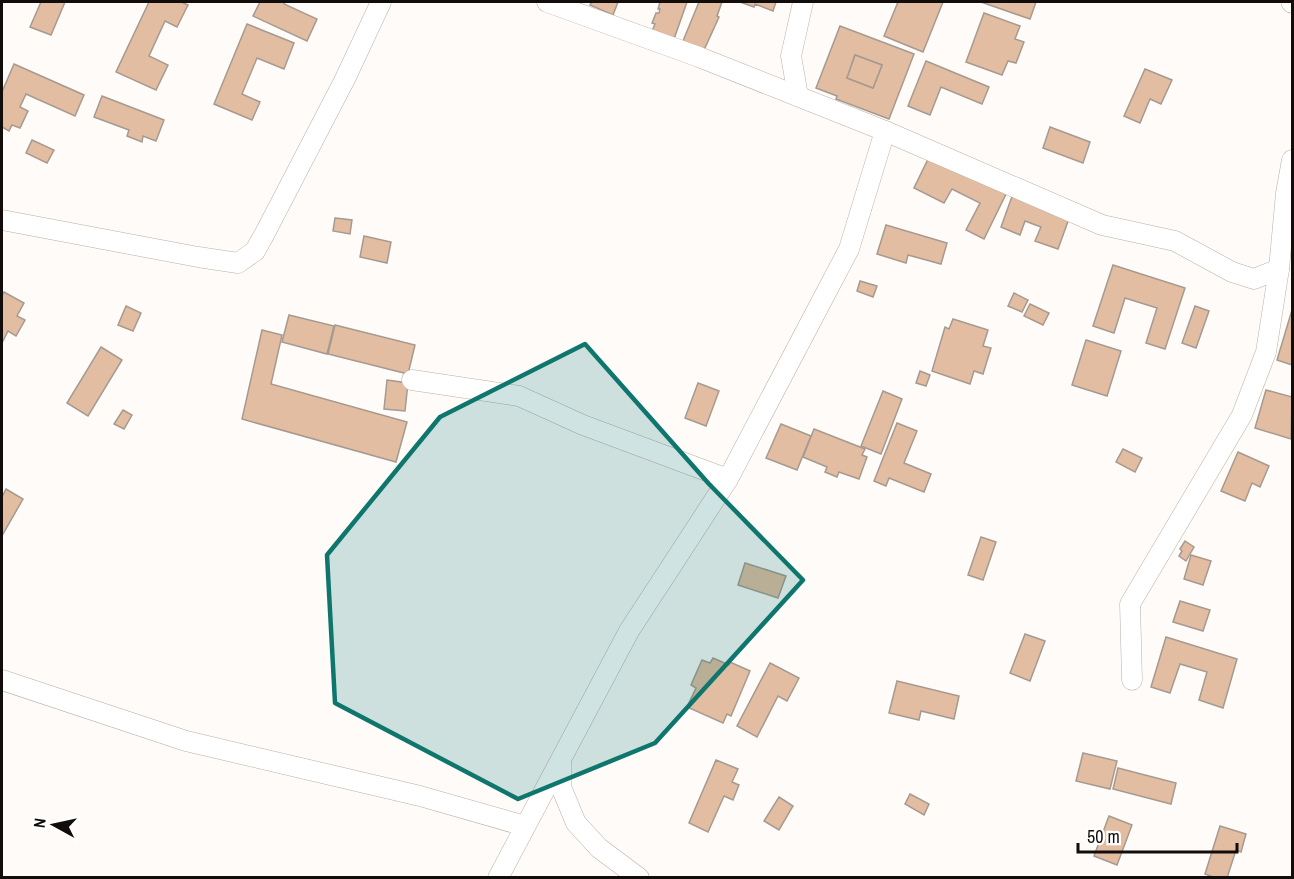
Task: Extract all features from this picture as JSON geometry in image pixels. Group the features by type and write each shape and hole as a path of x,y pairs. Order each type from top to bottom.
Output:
{"street":[{"path":"2,220 198,257 238,262 255,251 260,243 345,79 381,2"},
{"path":"548,2 885,131 1101,225 1175,241 1232,272 1254,279 1279,269"},
{"path":"798,96 791,56 802,2"},
{"path":"498,878 629,631 728,479 849,249 885,131"},
{"path":"1132,680 1130,604 1242,415 1266,352 1293,160"},
{"path":"412,380 519,396 584,425 728,479"},
{"path":"2,680 186,741 420,796 525,826"},
{"path":"561,759 561,787 576,823 599,848 639,878"}],"highlighted area":[{"path":"585,344 709,484 803,580 655,743 518,799 335,703 327,555 440,417"}],"building":[{"path":"41,2 65,2 51,35 30,27"},
{"path":"149,2 181,2 188,5 177,27 165,21 149,56 168,65 156,90 116,72"},
{"path":"260,2 285,2 284,4 317,19 307,41 253,16"},
{"path":"592,2 618,2 613,15 590,5"},
{"path":"660,2 687,2 674,39 652,31 655,24 652,23 656,13 659,13"},
{"path":"699,2 722,2 717,16 719,17 704,50 683,41"},
{"path":"740,2 776,2 773,11 755,4 754,7"},
{"path":"898,2 943,2 923,52 884,36"},
{"path":"981,2 1036,2 1030,19"},
{"path":"984,13 1020,26 1015,39 1024,42 1016,63 1008,61 1002,75 966,62"},
{"path":"247,24 294,43 284,69 257,58 242,94 260,102 252,120 214,104"},
{"path":"840,26 914,54 889,119 836,99 837,96 816,88","holes":["855,55 882,65 873,88 847,78"]},
{"path":"855,55 882,65 873,88 847,78"},
{"path":"926,61 989,87 982,104 941,87 930,115 908,106"},
{"path":"14,64 84,95 75,116 26,94 20,107 28,111 20,128 12,125 9,131 2,127 2,92"},
{"path":"1145,69 1172,80 1161,104 1150,99 1140,123 1124,116"},
{"path":"102,96 164,120 156,141 143,136 142,142 127,136 129,130 94,117"},
{"path":"1050,127 1090,142 1083,163 1043,148"},
{"path":"32,140 54,150 47,163 26,153"},
{"path":"931,153 1007,192 984,239 966,230 980,203 952,189 944,203 914,188"},
{"path":"1014,191 1071,213 1058,249 1035,241 1041,227 1025,221 1020,235 1001,227"},
{"path":"335,218 352,220 350,234 333,231"},
{"path":"886,225 947,243 941,264 908,255 906,263 877,254"},
{"path":"364,236 391,242 387,263 360,257"},
{"path":"1113,265 1185,288 1165,349 1146,343 1157,308 1125,298 1114,333 1093,326"},
{"path":"860,281 877,286 873,297 857,291"},
{"path":"4,292 24,303 17,316 25,320 16,336 8,331 2,343 2,296"},
{"path":"1014,293 1028,300 1022,312 1008,306"},
{"path":"1030,304 1049,313 1043,325 1024,316"},
{"path":"126,306 141,313 133,331 118,325"},
{"path":"1195,306 1209,311 1196,348 1182,343"},
{"path":"1292,310 1292,365 1277,360"},
{"path":"289,315 334,326 327,354 282,342"},
{"path":"953,319 988,330 983,346 991,348 983,374 974,371 970,384 932,371 945,327 949,329"},
{"path":"335,325 415,345 408,374 328,354"},
{"path":"262,330 282,335 271,384 407,422 396,462 242,419"},
{"path":"1086,340 1121,351 1107,396 1072,385"},
{"path":"101,347 122,360 88,416 67,403"},
{"path":"920,371 930,375 926,386 916,383"},
{"path":"387,380 408,383 405,411 384,409"},
{"path":"698,383 719,391 706,426 685,418"},
{"path":"1266,390 1292,397 1291,439 1255,428"},
{"path":"883,391 902,399 881,454 861,446"},
{"path":"123,410 132,415 124,429 114,424"},
{"path":"897,423 917,431 904,463 931,474 924,492 889,478 886,486 874,481"},
{"path":"781,424 811,436 797,470 766,458"},
{"path":"814,429 865,449 862,455 867,457 859,479 839,472 837,477 825,472 827,467 803,457"},
{"path":"1123,449 1142,458 1135,472 1116,462"},
{"path":"1238,452 1269,466 1260,487 1252,483 1245,501 1221,491"},
{"path":"6,489 23,499 3,534 2,497"},
{"path":"981,537 996,542 983,580 968,575"},
{"path":"1185,541 1194,547 1186,561 1179,556"},
{"path":"1191,555 1211,561 1203,585 1184,579"},
{"path":"745,563 786,576 778,598 738,585"},
{"path":"1180,601 1210,610 1203,631 1173,622"},
{"path":"1025,634 1045,641 1030,681 1010,673"},
{"path":"1166,637 1237,659 1223,708 1199,700 1207,672 1180,664 1170,693 1151,687"},
{"path":"713,658 729,665 730,662 750,671 731,716 727,714 723,723 687,707 696,688 691,685 702,660 710,663"},
{"path":"770,663 799,678 787,701 778,696 757,737 737,726"},
{"path":"897,681 959,696 954,719 921,711 919,720 889,713"},
{"path":"1083,753 1117,761 1110,789 1076,781"},
{"path":"716,760 738,769 732,782 739,785 733,800 724,796 708,832 689,823"},
{"path":"1118,768 1176,783 1171,804 1113,789"},
{"path":"910,794 929,804 924,815 905,804"},
{"path":"779,797 793,806 779,830 764,821"},
{"path":"1109,816 1132,825 1117,865 1094,856"},
{"path":"1220,826 1246,834 1241,852 1236,850 1227,878 1216,878 1205,874"}]}
